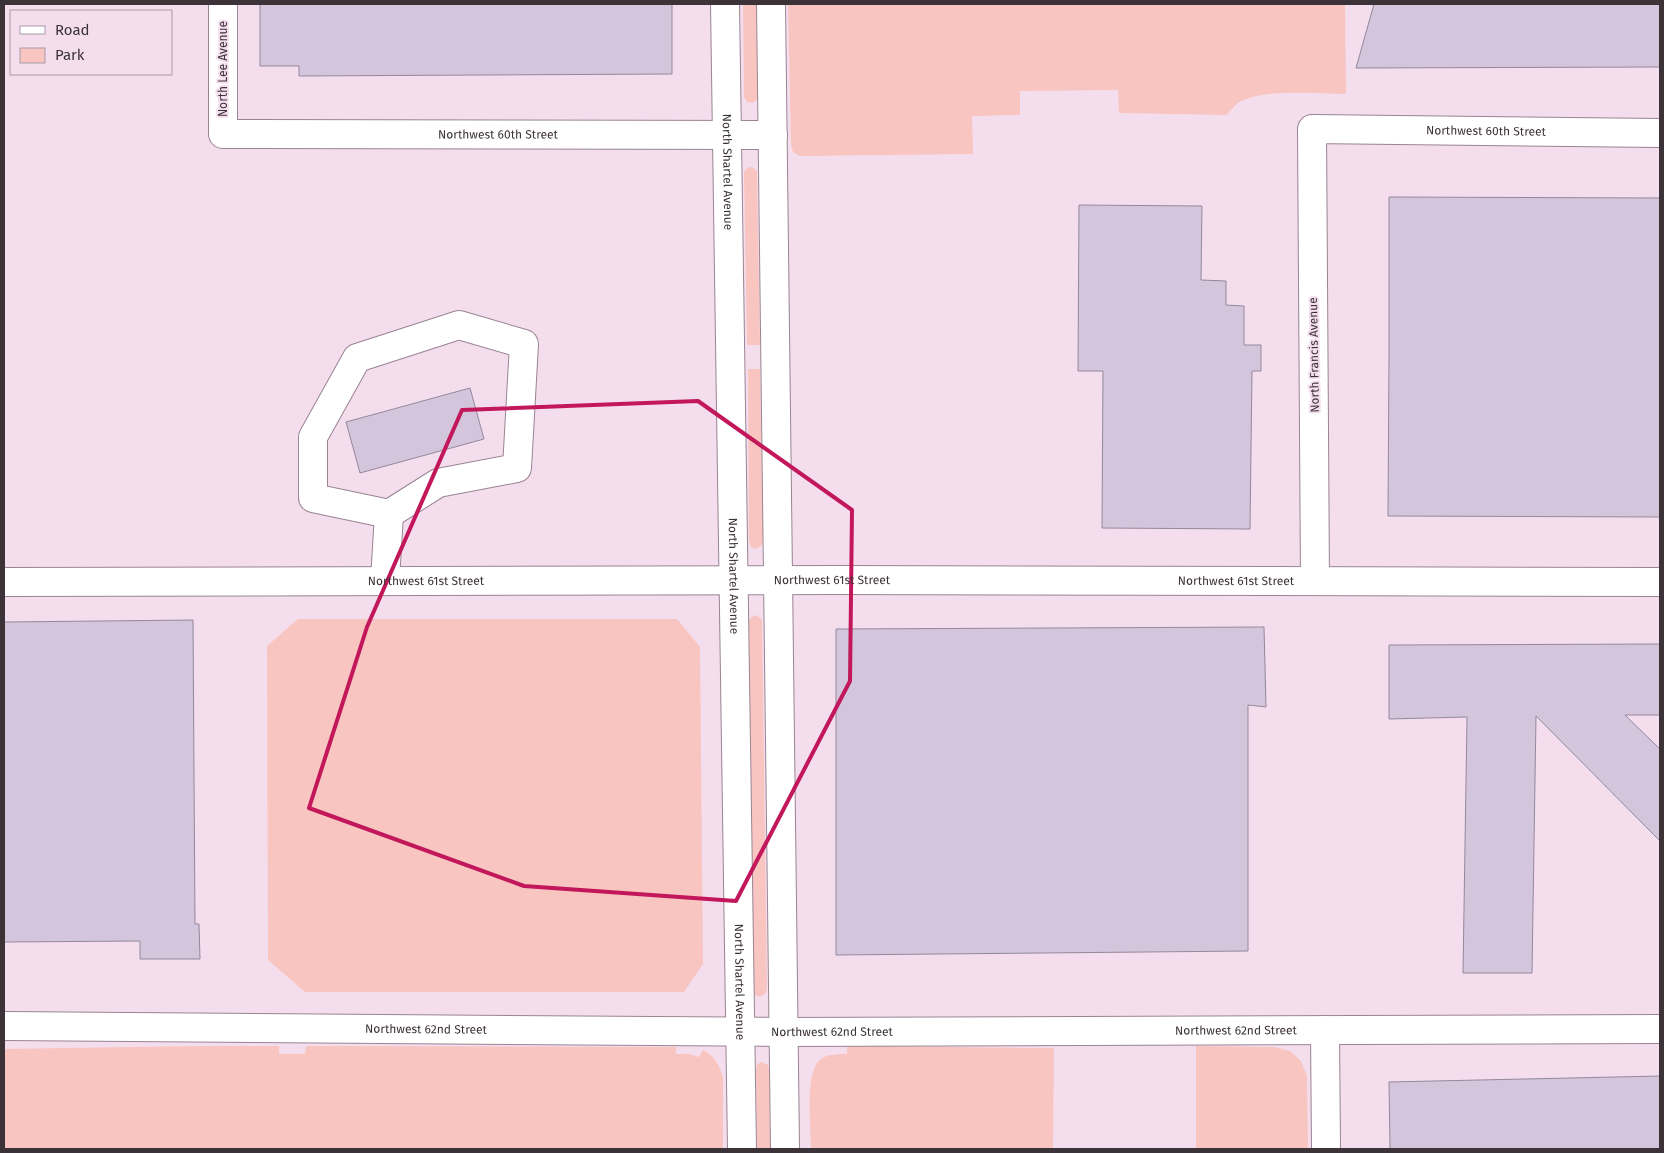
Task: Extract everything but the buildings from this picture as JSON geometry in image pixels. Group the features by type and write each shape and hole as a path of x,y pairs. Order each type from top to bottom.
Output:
{"street":[{"name":"North Lee Avenue","path":"223,4 223,134"},
{"name":"North Shartel Avenue","path":"725,4 742,1149"},
{"path":"772,4 785,1149"},
{"name":"Northwest 60th Street","path":"1312,129 1660,133"},
{"name":"North Francis Avenue","path":"1312,129 1315,581"},
{"name":"Northwest 60th Street","path":"223,134 773,135"},
{"path":"459,325 524,344 517,468 438,483 389,514 313,498 313,438 357,358 459,325"},
{"path":"385,580 389,514"},
{"name":"Northwest 61st Street","path":"4,582 778,580 1660,582"},
{"name":"Northwest 62nd Street","path":"4,1026 740,1032 1660,1029"},
{"path":"1325,1030 1326,1149"}],"highlighted area":[{"path":"698,401 852,510 850,681 736,901 524,886 309,808 367,627 462,410"}],"green space":[{"path":"743,4 756,4 758,94 757,100 752,103 747,102 744,97"},
{"path":"788,4 1345,4 1346,94 1290,93 1261,95 1238,103 1227,115 1119,113 1118,90 1020,91 1020,115 972,116 973,154 800,156 793,152 791,144"},
{"path":"752,167 757,171 760,345 747,345 744,172 747,168"},
{"path":"748,369 760,369 763,541 761,546 756,549 751,547 749,541"},
{"path":"755,615 761,618 762,621 767,988 766,993 760,997 754,994 753,988 749,622 750,618"},
{"path":"298,619 677,619 700,647 703,964 684,992 305,992 268,960 267,646"},
{"path":"279,1046 279,1054 305,1054 306,1046 676,1047 676,1054 689,1054 699,1057 703,1050 711,1055 716,1062 723,1078 723,1149 4,1149 4,1049"},
{"path":"847,1046 1054,1048 1053,1149 811,1149 810,1087 812,1075 821,1059 837,1054 847,1054"},
{"path":"1196,1046 1274,1047 1290,1051 1301,1061 1307,1076 1308,1149 1196,1149"},
{"path":"762,1062 768,1065 769,1070 770,1149 757,1149 756,1070 757,1064"}]}
